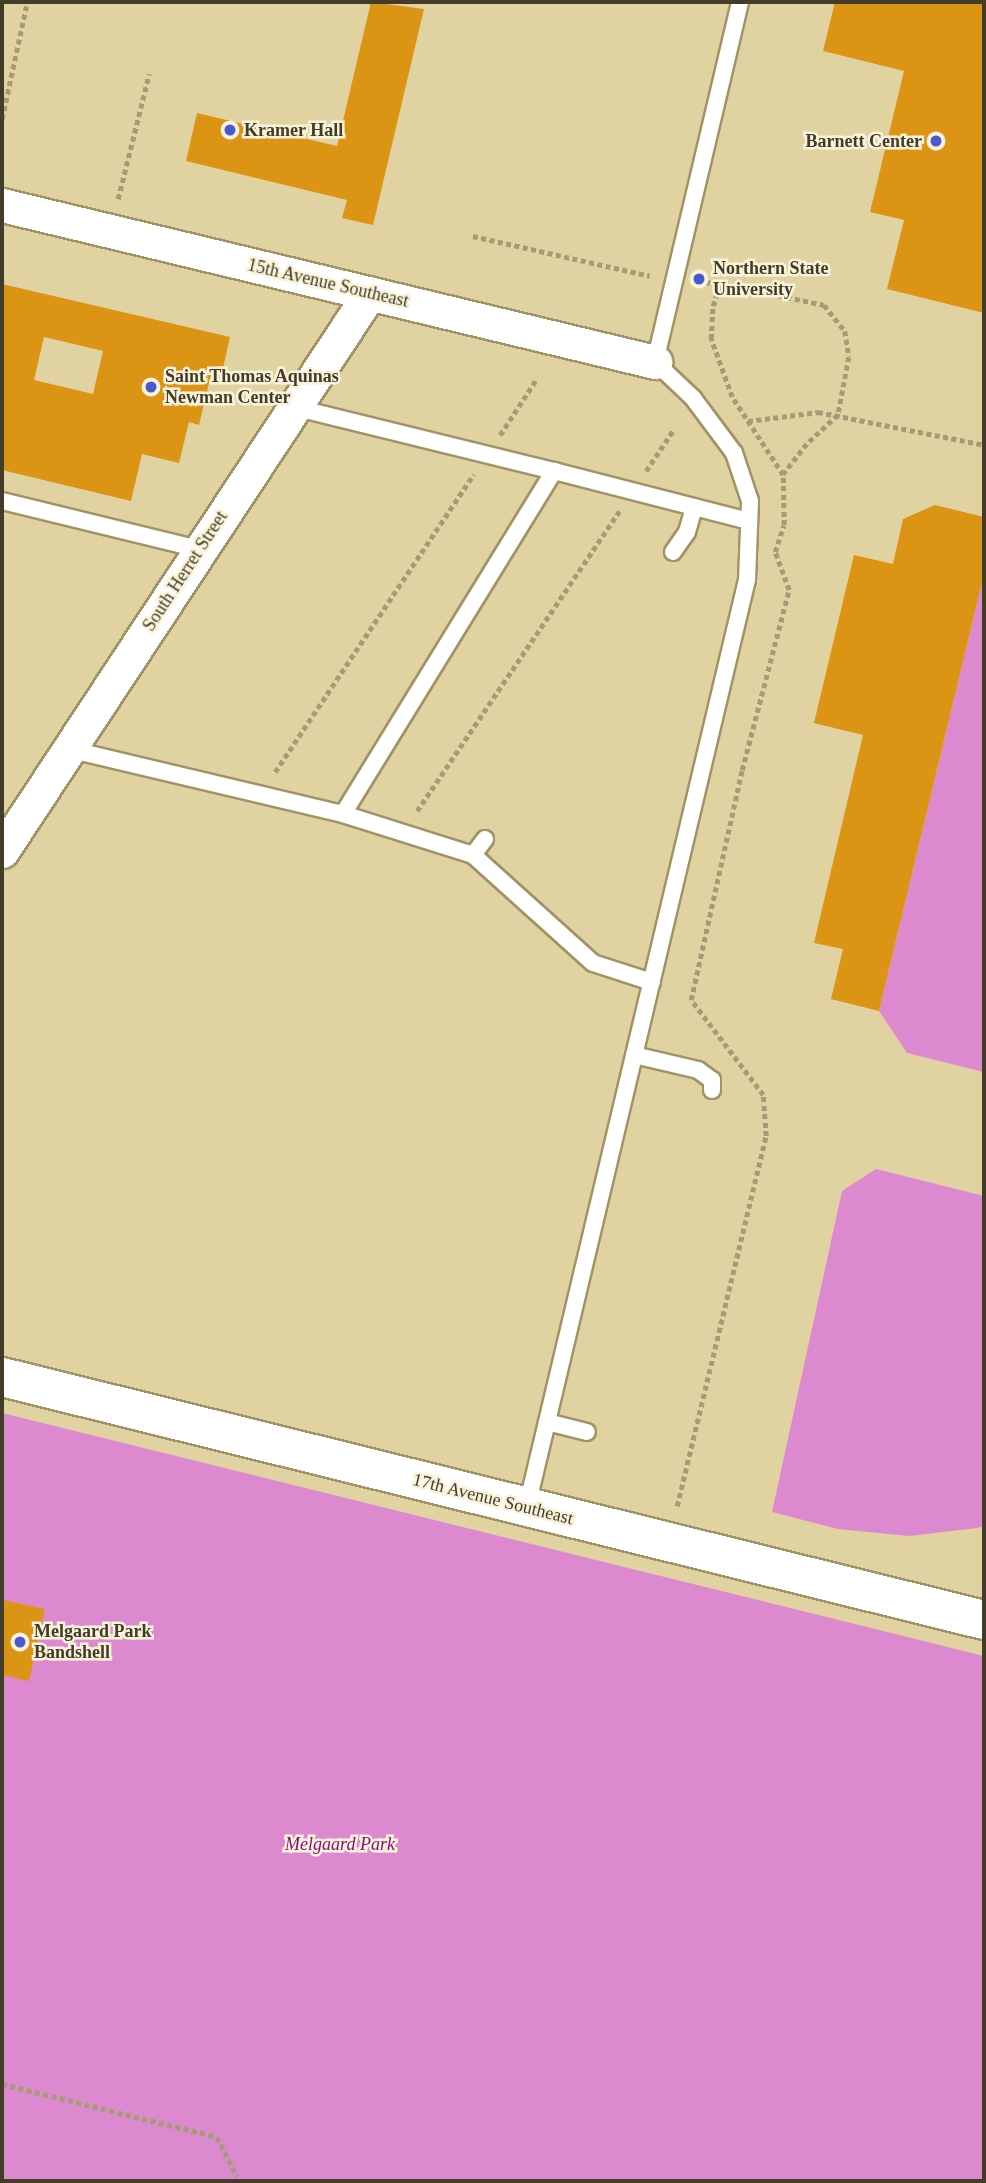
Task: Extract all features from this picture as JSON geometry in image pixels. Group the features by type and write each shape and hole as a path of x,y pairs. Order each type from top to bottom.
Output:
{"street":[{"name":"15th Avenue Southeast","path":"2,205 655,362"},
{"name":"South Herret Street","path":"2,851 370,293"},
{"name":"17th Avenue Southeast","path":"2,1377 984,1620"}],"lane":[{"path":"527,1507 747,580 750,501 734,453 693,398 655,362 740,2"},
{"path":"295,407 749,521"},
{"path":"343,814 554,471"},
{"path":"2,501 199,549"},
{"path":"673,552 687,532 694,507"},
{"path":"68,749 343,814 404,831 473,855 593,963 652,982"},
{"path":"473,855 485,839"},
{"path":"634,1055 698,1070 712,1080 712,1090"},
{"path":"547,1422 587,1432"}],"path":[{"path":"2,119 27,2"},
{"path":"111,231 149,74"},
{"path":"677,1506 766,1136 763,1096 691,1000 742,770 789,590 775,552 784,525 783,475 732,397 711,340 713,306 720,283"},
{"path":"260,794 537,380"},
{"path":"737,424 818,412 984,445"},
{"path":"783,475 807,444 838,415"},
{"path":"404,831 674,429"},
{"path":"2,2084 217,2137 237,2176"}],"green space":[{"path":"984,574 984,1072 907,1053 879,1011"},
{"path":"876,1169 984,1196 984,1526 909,1536 838,1529 772,1512 842,1191"},
{"name":"Melgaard Park","path":"2,1413 984,1656 984,2181 2,2181"}],"building":[{"name":"Kramer Hall","path":"371,2 424,9 373,225 342,218 347,200 186,161 197,113 337,146"},
{"name":"Barnett Center","path":"835,2 984,2 984,313 887,289 904,220 870,212 904,71 823,51"},
{"name":"Saint Thomas Aquinas Newman Center","path":"2,284 230,337 222,373 212,370 199,425 189,422 179,463 142,454 131,501 2,470","holes":["44,337 103,351 93,394 34,380"]},
{"path":"935,505 984,517 984,574 879,1011 831,999 843,949 814,943 863,735 814,723 854,555 893,564 903,519"},
{"name":"Melgaard Park Bandshell","path":"3,1600 45,1609 29,1681 2,1675"}],"place":[{"name":"Kramer Hall","path":"230,130"},
{"name":"Barnett Center","path":"936,141"},
{"name":"Northern State University","path":"699,279"},
{"name":"Saint Thomas Aquinas Newman Center","path":"151,387"},
{"name":"Melgaard Park Bandshell","path":"20,1642"}]}
